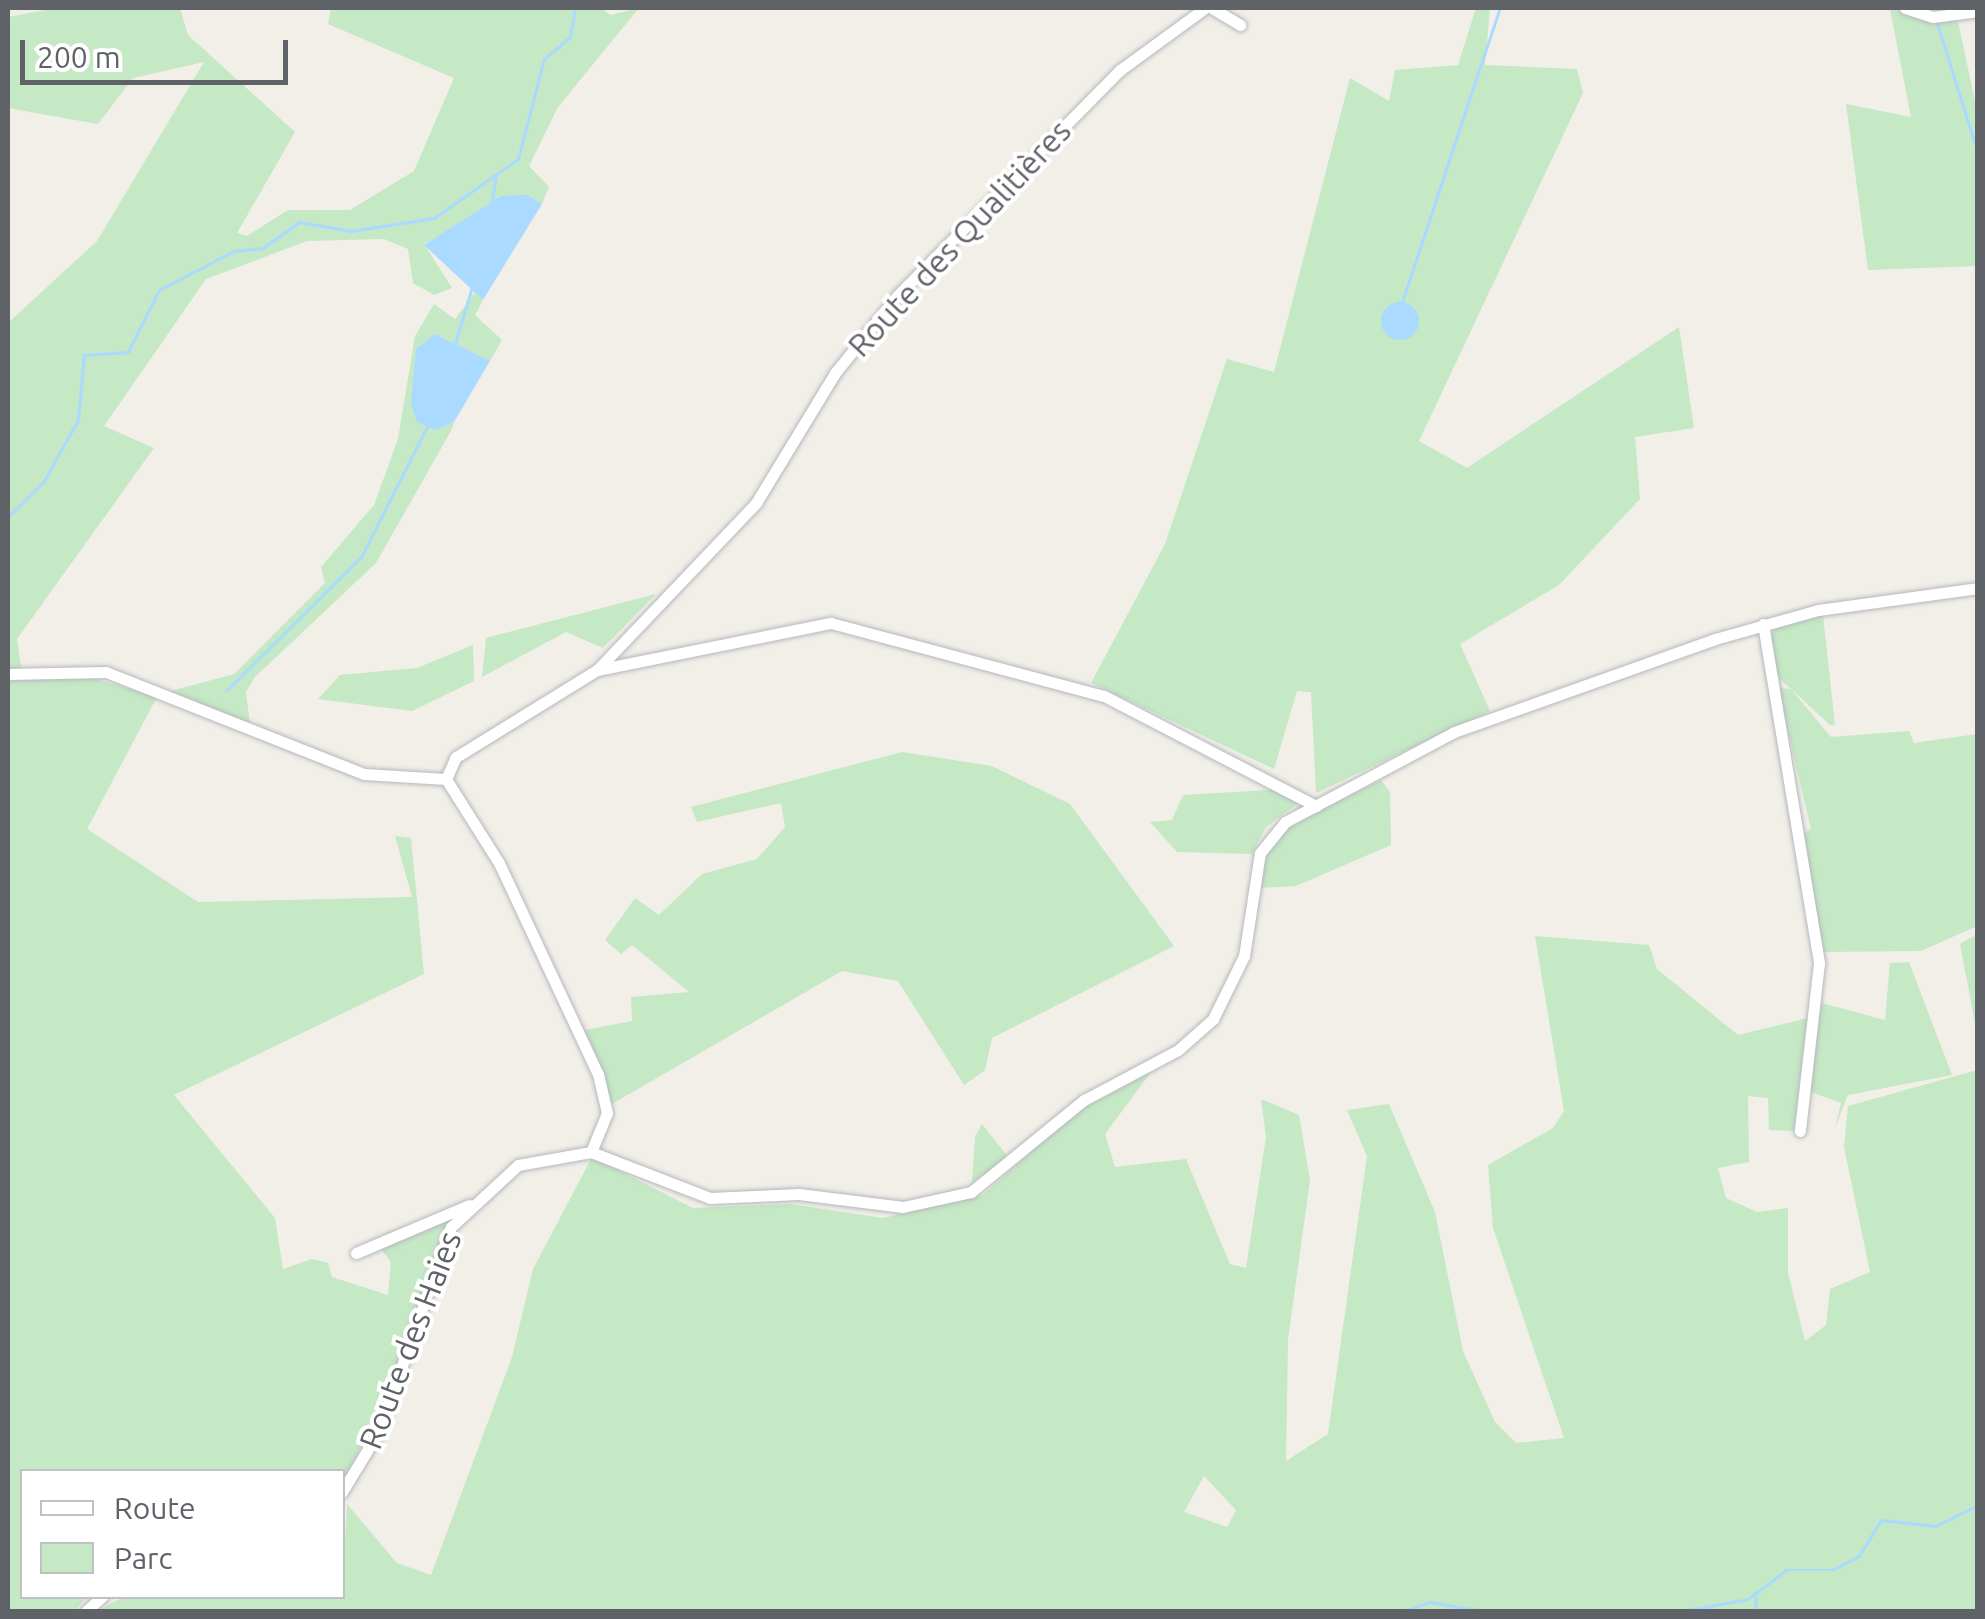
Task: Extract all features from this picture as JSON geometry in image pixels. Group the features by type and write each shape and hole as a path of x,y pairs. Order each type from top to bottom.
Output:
{"street":[{"path":"1209,8 1240,25"},
{"name":"Route des Qualitières","path":"446,779 456,757 597,670 756,503 834,373 898,295 1120,70 1209,8"},
{"path":"1905,8 1932,17 1978,11"},
{"path":"8,674 106,672 364,774 446,779 499,863 598,1074 607,1113 591,1152 710,1198 800,1194 903,1207 981,1188 1069,1111 1178,1050 1213,1020 1244,956 1264,845 1316,806 1472,724 1763,624 1978,588"},
{"path":"1763,624 1819,963 1800,1130"},
{"path":"597,670 785,627 865,628 1135,708 1316,806"},
{"name":"Route des Haies","path":"345,1487 378,1431 438,1253 470,1204 533,1158 591,1152"},
{"path":"356,1252 470,1204"}],"green space":[{"path":"55,8 180,8 188,35 295,132 237,233 247,236 288,210 350,210 414,171 454,78 328,24 331,8 602,8 610,15 639,8 558,107 529,166 549,187 542,204 528,195 424,244 452,288 434,295 413,283 408,249 384,239 307,241 206,279 104,426 154,448 17,639 21,667 8,669 8,323 97,241 204,62 133,78 98,124 8,108 8,17"},
{"path":"1476,8 1490,8 1485,65 1577,69 1583,93 1419,441 1467,468 1679,327 1694,428 1635,437 1640,499 1559,585 1460,644 1490,711 1316,793 1311,692 1297,691 1274,769 1091,683 1165,544 1227,359 1274,372 1350,78 1389,101 1395,70 1458,65"},
{"path":"1890,9 1958,21 1977,111 1977,266 1868,270 1846,104 1911,117"},
{"path":"475,292 483,300 475,315 502,340 490,361 435,334 435,430 454,422 376,563 255,677 246,692 250,725 171,691 234,674 325,583 321,567 374,505 398,439 415,336 434,304 455,319"},
{"path":"656,594 603,648 566,632 482,677 486,638"},
{"path":"1823,615 1835,725 1830,725 1779,678 1770,639 1776,625"},
{"path":"473,645 474,681 412,711 318,699 340,675 417,668"},
{"path":"83,675 157,697 87,829 198,902 412,897 395,836 411,838 424,974 174,1095 275,1218 283,1269 312,1259 328,1263 332,1277 388,1295 391,1262 377,1244 450,1215 387,1397 345,1478 345,1469 20,1469 20,1599 85,1599 74,1611 8,1611 8,681"},
{"path":"1778,688 1791,689 1831,737 1909,731 1914,743 1977,734 1977,926 1921,951 1823,952 1804,833 1811,829"},
{"path":"902,752 992,766 1070,804 1174,946 992,1038 985,1070 964,1085 898,981 842,971 612,1104 580,1031 632,1021 631,997 689,992 632,945 621,954 605,940 635,898 659,915 702,874 757,859 785,827 781,803 697,822 691,807"},
{"path":"1381,780 1390,792 1391,845 1296,886 1259,888 1264,855 1285,828"},
{"path":"1284,789 1300,802 1266,827 1252,854 1177,852 1150,822 1172,820 1183,795"},
{"path":"1977,934 1977,1034 1960,944"},
{"path":"1535,936 1649,945 1657,969 1738,1035 1807,1018 1794,1131 1769,1130 1768,1098 1748,1096 1749,1162 1718,1168 1726,1198 1757,1212 1788,1208 1788,1273 1805,1341 1826,1325 1830,1289 1870,1272 1844,1147 1848,1106 1977,1070 1977,1611 96,1612 119,1599 345,1599 347,1504 397,1563 431,1575 512,1357 533,1269 592,1157 693,1208 791,1204 883,1218 983,1195 1076,1112 1151,1072 1105,1134 1115,1167 1186,1159 1230,1264 1246,1268 1266,1137 1261,1099 1299,1115 1310,1180 1288,1340 1286,1461 1328,1434 1367,1156 1347,1110 1389,1104 1435,1212 1463,1351 1495,1422 1516,1443 1564,1438 1493,1228 1488,1165 1553,1128 1564,1111","holes":["1204,1476 1236,1510 1227,1527 1184,1512"]},
{"path":"1909,962 1952,1075 1848,1095 1835,1128 1841,1103 1808,1091 1818,1002 1885,1020 1890,963"},
{"path":"982,1124 1009,1158 972,1182 975,1137"}],"water":[{"path":"528,195 542,204 483,300 424,245 501,196"},
{"path":"1400,302 1414,307 1419,321 1414,335 1400,340 1386,335 1381,321 1386,307"},
{"path":"435,334 490,361 454,422 435,430 417,422 411,403 416,349"}],"waterway":[{"path":"8,517 44,481 78,420 84,355 128,352 159,290 234,251 263,248 299,222 351,231 434,218 518,159 544,59 570,37 575,8"},
{"path":"1401,305 1500,8"},
{"path":"1936,19 1978,152"},
{"path":"492,202 496,175"},
{"path":"454,347 472,287"},
{"path":"227,690 361,557 428,425"},
{"path":"1677,1612 1748,1599 1786,1570 1832,1570 1859,1556 1881,1520 1936,1526 1978,1505"},
{"path":"1755,1612 1756,1598"},
{"path":"1402,1612 1429,1602 1490,1612"}]}
